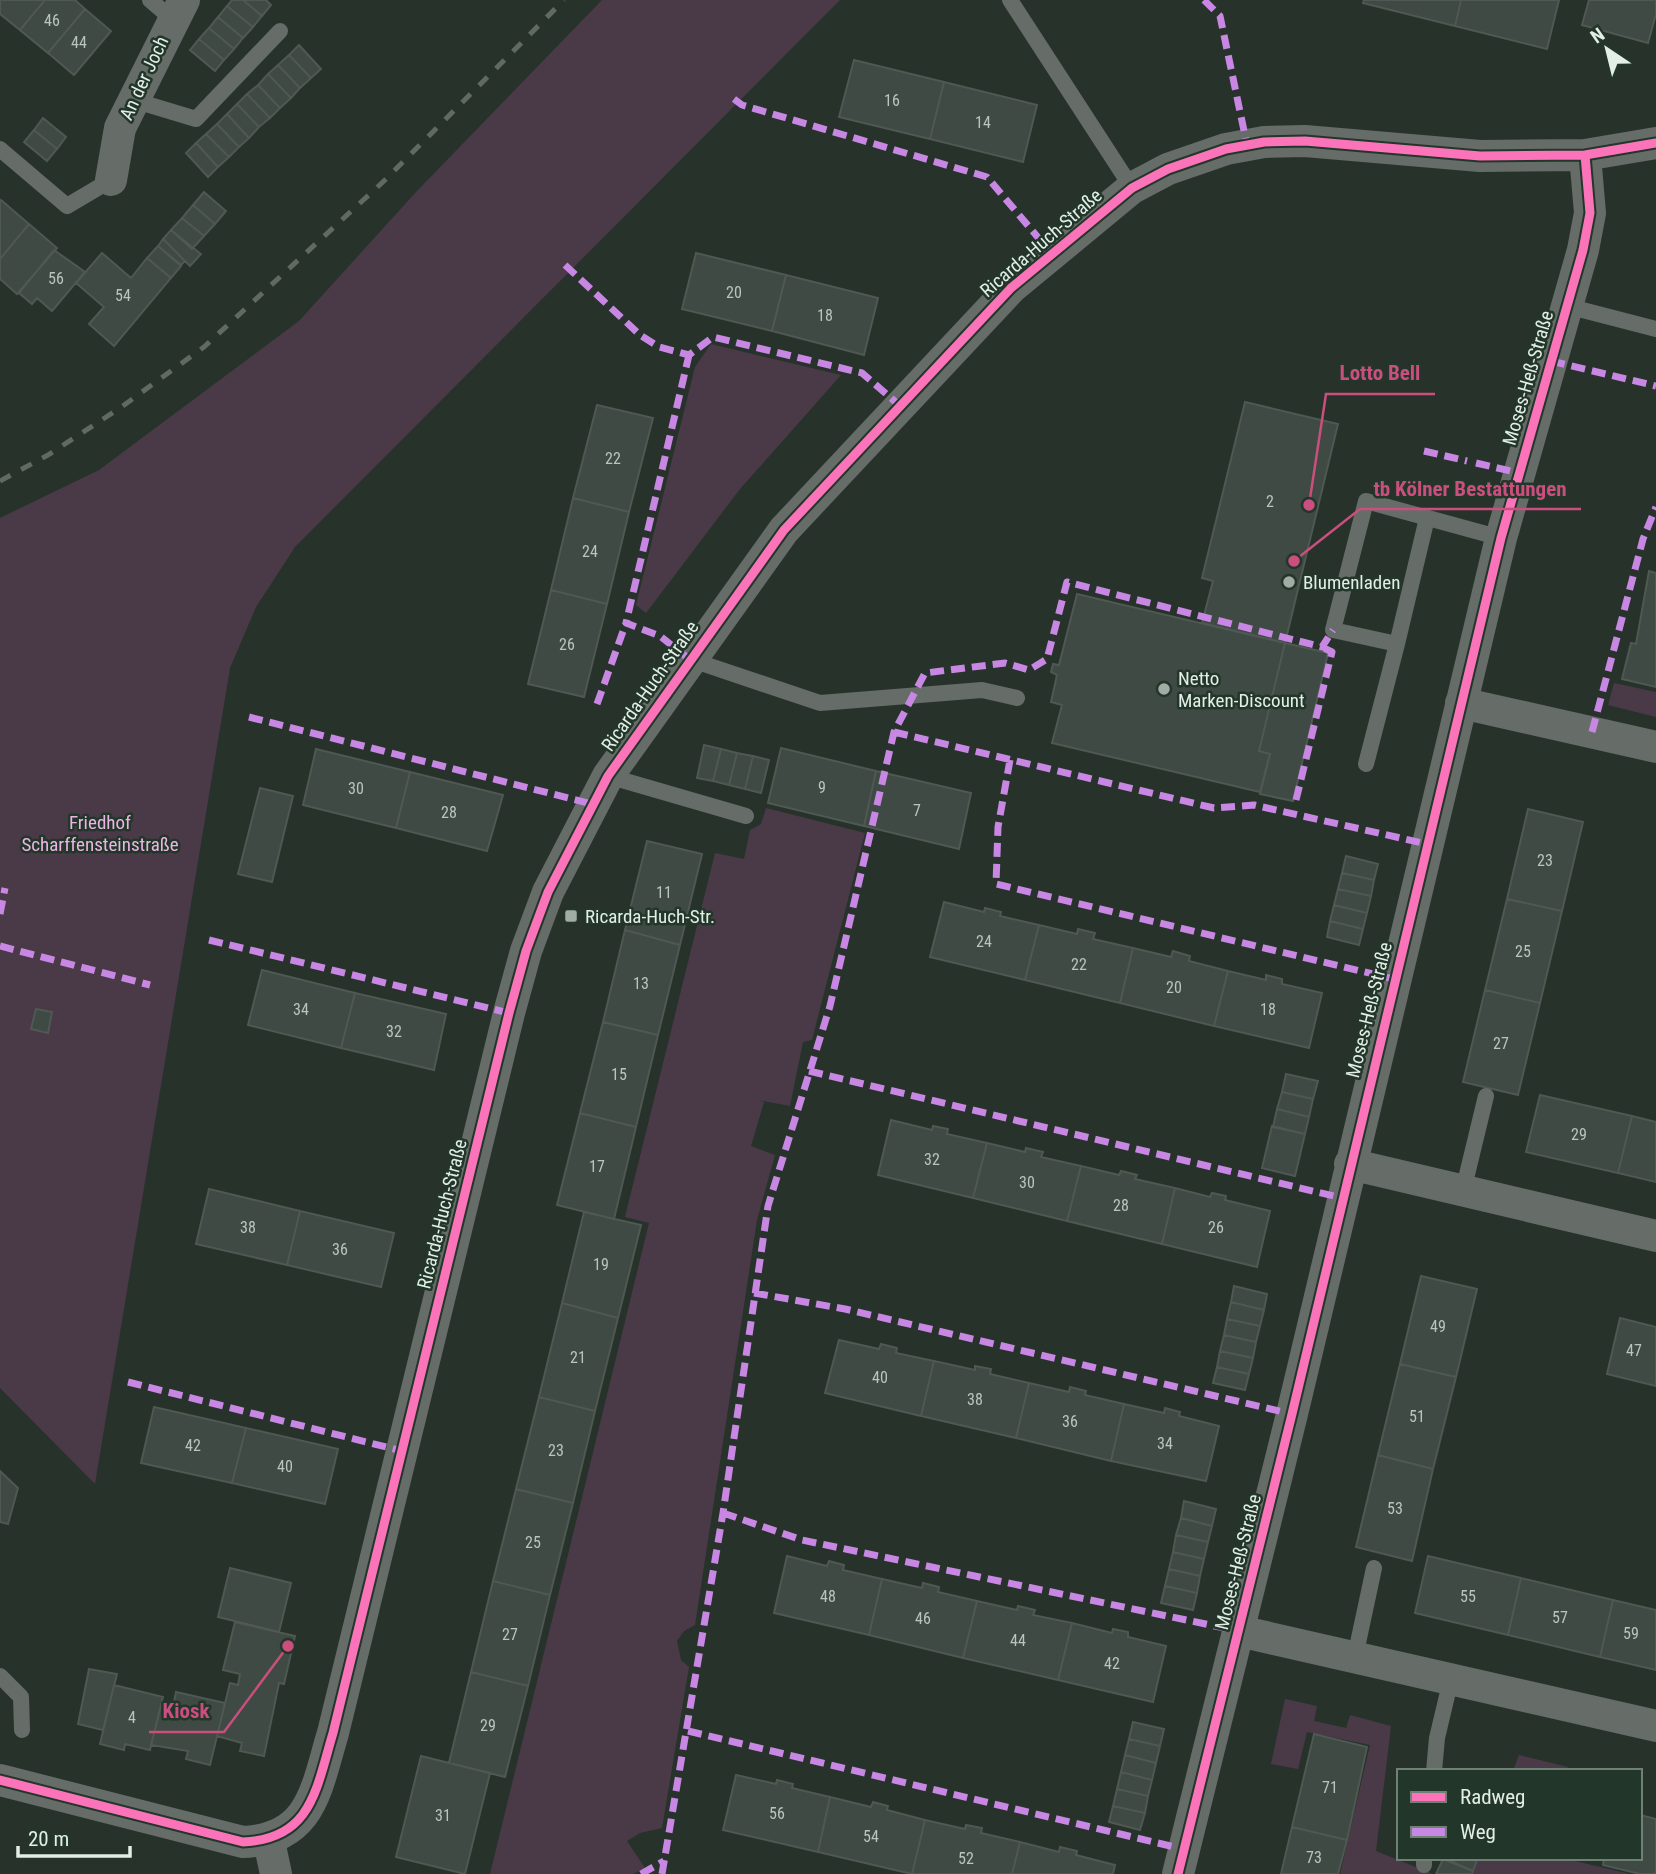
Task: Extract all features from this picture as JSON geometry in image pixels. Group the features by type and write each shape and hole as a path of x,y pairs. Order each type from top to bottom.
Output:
{"street":[{"name":"An der Joch","path":"111,180 120,128 168,6"},
{"name":"Ricarda-Huch-Straße","path":"269,1841 291,1829 306,1810 317,1786 333,1733 526,951 548,892 608,776 689,659 784,530 1011,288 1132,188 1168,169 1226,149 1264,142 1316,142 1480,156 1585,156 1656,143"},
{"name":"Moses-Heß-Straße","path":"1178,1874 1239,1631 1501,538 1567,306 1590,213 1585,156"},
{"path":"1461,703 1656,747"},
{"path":"1350,1164 1656,1236"},
{"name":"Moses-Heß-Straße","path":"1239,1631 1656,1726"},
{"path":"0,1780 219,1839 269,1841 276,1874"}],"lane":[{"name":"Ricarda-Huch-Straße","path":"1010,0 1132,188"},
{"path":"133,100 196,118 280,31"},
{"path":"0,149 66,206 111,180"},
{"path":"1567,306 1656,329"},
{"path":"1397,644 1333,630 1366,501 1501,538"},
{"path":"1366,764 1427,518"},
{"path":"689,659 820,703 982,690 1017,698"},
{"path":"608,776 746,816"},
{"path":"1463,1191 1486,1096"},
{"path":"1355,1657 1374,1568"},
{"path":"0,1676 21,1698 22,1730"},
{"path":"1434,1769 1437,1738 1451,1679"}],"green space":[{"name":"Friedhof Scharffensteinstraße","path":"602,0 840,0 295,547 256,607 230,668 95,1484 0,1388 0,518 99,470 299,321 416,192"},
{"path":"711,344 841,375 740,489 646,613 636,605 695,367"},
{"path":"1614,683 1656,692 1656,717 1608,705"},
{"path":"766,808 865,833 812,1040 803,1042 790,1106 758,1100 764,1102 751,1146 775,1155 757,1220 695,1625 684,1631 677,1641 681,1660 689,1667 662,1828 640,1833 627,1841 645,1868 633,1874 490,1874 649,1223 625,1217 715,853 744,859 750,830 761,824"},
{"path":"1285,1699 1317,1706 1314,1721 1346,1728 1350,1715 1391,1726 1376,1851 1433,1874 1340,1874 1370,1745 1307,1732 1298,1769 1271,1764"},
{"path":"1519,1755 1568,1767 1568,1769 1514,1769"},
{"path":"1478,1860 1570,1860 1630,1874 1473,1874"}],"building":[{"path":"0,0 45,0 20,30 0,14"},
{"path":"45,0 75,0 85,9 48,53 20,30"},
{"path":"232,0 243,0 262,16 253,27 227,6"},
{"path":"243,0 266,0 271,5 262,16"},
{"path":"1364,0 1461,0 1455,26 1363,3"},
{"path":"1461,0 1559,0 1547,49 1455,26"},
{"path":"1589,0 1656,0 1656,14 1648,43 1582,25"},
{"path":"227,6 253,27 243,38 218,17"},
{"path":"85,9 111,31 74,75 48,53"},
{"path":"218,17 243,38 234,49 209,28"},
{"path":"209,28 234,49 224,60 199,39"},
{"path":"199,39 224,60 215,71 190,50"},
{"path":"299,45 321,69 311,78 289,55"},
{"path":"289,55 311,78 300,88 278,65"},
{"path":"854,60 944,82 930,139 839,117"},
{"path":"278,65 300,88 291,98 268,74"},
{"path":"268,74 291,98 280,108 258,85"},
{"path":"944,82 1037,105 1023,162 930,139"},
{"path":"258,85 280,108 270,118 247,94"},
{"path":"247,94 270,118 259,127 237,104"},
{"path":"237,104 259,127 249,138 227,114"},
{"path":"227,114 249,138 239,147 217,124"},
{"path":"43,118 66,137 57,149 34,130"},
{"path":"217,124 239,147 229,157 206,134"},
{"path":"34,130 57,149 47,161 24,142"},
{"path":"206,134 229,157 218,167 196,143"},
{"path":"196,143 218,167 208,177 186,153"},
{"path":"204,192 226,211 215,224 193,205"},
{"path":"1,200 29,224 0,259 0,202"},
{"path":"193,205 215,224 204,236 182,218"},
{"path":"182,218 204,236 192,249 171,230"},
{"path":"29,224 57,248 17,294 0,279 0,259"},
{"path":"171,230 201,254 190,266 163,239"},
{"path":"163,239 185,261 181,265 158,246"},
{"path":"158,246 181,266 171,278 147,258"},
{"path":"54,250 85,272 52,311 37,298 32,304 19,293"},
{"path":"102,253 131,278 147,258 171,278 114,346 89,324 104,307 76,283"},
{"path":"696,253 786,275 772,331 682,309"},
{"path":"786,275 878,298 864,355 772,331"},
{"path":"1245,402 1338,424 1285,643 1202,623 1213,581 1202,578"},
{"path":"597,405 653,418 629,512 573,498"},
{"path":"573,498 629,512 607,604 551,590"},
{"path":"1649,571 1656,573 1656,687 1622,679 1631,643 1636,644"},
{"path":"551,590 607,604 584,697 528,684"},
{"name":"Netto Marken-Discount","path":"1077,594 1285,643 1259,751 1270,754 1260,792 1052,743 1062,705 1051,702 1057,675 1051,672 1053,664 1059,665"},
{"path":"1285,643 1328,653 1293,801 1260,794 1270,754 1259,751"},
{"path":"704,745 721,749 713,781 697,778"},
{"path":"781,748 876,771 864,826 768,803"},
{"path":"316,749 410,772 396,828 303,805"},
{"path":"721,749 737,753 729,785 713,781"},
{"path":"737,753 753,756 745,789 729,785"},
{"path":"753,756 769,760 761,793 745,789"},
{"path":"876,771 971,793 959,849 864,826"},
{"path":"410,772 503,795 487,851 396,828"},
{"path":"260,788 293,796 272,882 238,874"},
{"path":"1528,809 1583,822 1562,911 1507,899"},
{"path":"647,841 702,854 680,945 625,930"},
{"path":"1346,856 1378,864 1374,880 1342,873"},
{"path":"1342,873 1374,880 1371,896 1338,889"},
{"path":"1338,889 1371,896 1367,913 1334,905"},
{"path":"1507,899 1562,911 1540,1003 1485,990"},
{"path":"944,902 984,912 985,908 1001,912 1000,916 1039,925 1025,980 930,957"},
{"path":"1334,905 1367,913 1363,929 1330,921"},
{"path":"1330,921 1363,929 1359,945 1327,937"},
{"path":"1039,925 1077,934 1078,929 1095,933 1093,939 1133,948 1120,1003 1025,980"},
{"path":"625,930 680,945 658,1035 603,1022"},
{"path":"1133,948 1171,957 1173,951 1190,956 1189,961 1228,971 1214,1026 1120,1003"},
{"path":"262,970 355,993 341,1048 248,1025"},
{"path":"1228,971 1266,980 1266,975 1282,979 1282,984 1322,993 1309,1048 1214,1026"},
{"path":"1485,990 1540,1003 1518,1095 1463,1082"},
{"path":"355,993 446,1014 434,1070 341,1048"},
{"path":"36,1009 52,1012 48,1033 31,1029"},
{"path":"603,1022 658,1035 636,1127 580,1113"},
{"path":"1286,1074 1318,1081 1313,1099 1282,1092"},
{"path":"1282,1092 1313,1099 1309,1117 1277,1109"},
{"path":"1540,1095 1632,1116 1618,1173 1526,1152"},
{"path":"1277,1109 1309,1117 1305,1134 1273,1127"},
{"path":"580,1113 636,1127 614,1219 557,1205"},
{"path":"1632,1116 1656,1122 1656,1182 1618,1173"},
{"path":"891,1120 932,1130 933,1126 948,1129 947,1134 987,1143 973,1198 878,1175"},
{"path":"1272,1126 1305,1134 1295,1176 1262,1168"},
{"path":"987,1143 1025,1152 1026,1148 1043,1152 1041,1157 1081,1166 1067,1221 973,1198"},
{"path":"1081,1166 1119,1175 1121,1171 1137,1175 1135,1179 1175,1188 1162,1244 1067,1221"},
{"path":"1175,1188 1210,1197 1212,1193 1226,1196 1225,1200 1270,1211 1257,1267 1162,1244"},
{"path":"209,1189 300,1211 287,1265 196,1244"},
{"path":"300,1211 394,1233 381,1287 287,1265"},
{"path":"584,1212 641,1225 618,1318 562,1303"},
{"path":"1421,1276 1477,1289 1456,1377 1400,1364"},
{"path":"1234,1286 1267,1294 1264,1310 1231,1302"},
{"path":"1231,1302 1264,1310 1260,1326 1227,1319"},
{"path":"562,1303 618,1318 595,1411 539,1397"},
{"path":"1620,1318 1656,1327 1656,1386 1607,1374"},
{"path":"1227,1319 1260,1326 1256,1342 1224,1335"},
{"path":"1224,1335 1256,1342 1253,1358 1220,1351"},
{"path":"839,1340 879,1349 881,1344 897,1348 896,1353 934,1361 921,1416 825,1393"},
{"path":"1220,1351 1253,1358 1249,1374 1217,1367"},
{"path":"934,1361 975,1370 975,1366 991,1369 990,1374 1029,1383 1016,1438 921,1416"},
{"path":"1400,1364 1456,1377 1433,1469 1378,1455"},
{"path":"1217,1367 1249,1374 1245,1390 1213,1383"},
{"path":"1029,1383 1069,1392 1070,1387 1086,1391 1085,1395 1124,1404 1111,1461 1016,1438"},
{"path":"539,1397 595,1411 573,1503 516,1489"},
{"path":"1124,1404 1164,1413 1165,1408 1180,1412 1179,1416 1219,1426 1206,1481 1111,1461"},
{"path":"154,1407 246,1428 232,1483 141,1463"},
{"path":"246,1428 338,1449 325,1504 232,1483"},
{"path":"1378,1455 1433,1469 1412,1561 1356,1547"},
{"path":"0,1471 18,1488 8,1524 0,1522"},
{"path":"516,1489 573,1503 550,1595 493,1581"},
{"path":"1184,1501 1216,1509 1212,1526 1181,1518"},
{"path":"1181,1518 1212,1526 1208,1542 1176,1535"},
{"path":"1176,1535 1208,1542 1204,1559 1173,1552"},
{"path":"1173,1552 1204,1559 1200,1576 1169,1569"},
{"path":"787,1556 827,1566 829,1561 844,1565 843,1570 882,1579 869,1635 774,1613"},
{"path":"1428,1556 1521,1578 1508,1635 1415,1613"},
{"path":"230,1568 291,1583 279,1632 218,1617"},
{"path":"1169,1569 1200,1576 1197,1593 1165,1586"},
{"path":"1521,1578 1613,1600 1600,1657 1508,1635"},
{"path":"882,1579 922,1588 923,1583 939,1587 938,1592 977,1601 963,1658 869,1635"},
{"path":"493,1581 550,1595 528,1686 471,1672"},
{"path":"1165,1586 1197,1593 1193,1610 1161,1603"},
{"path":"1613,1600 1656,1610 1656,1670 1600,1657"},
{"path":"977,1601 1017,1610 1018,1606 1035,1610 1033,1615 1072,1623 1058,1680 963,1658"},
{"path":"235,1622 295,1636 284,1684 279,1683 264,1756 240,1751 242,1743 217,1736 230,1683 238,1685 240,1674 223,1670"},
{"path":"1072,1623 1112,1633 1113,1629 1128,1632 1128,1637 1166,1646 1153,1702 1058,1680"},
{"path":"89,1669 117,1674 103,1730 78,1724"},
{"path":"471,1672 528,1686 505,1777 449,1763"},
{"path":"114,1685 163,1697 150,1750 125,1744 124,1750 100,1744"},
{"path":"176,1692 225,1703 210,1765 186,1759 188,1751 151,1745 161,1705 173,1707"},
{"path":"1133,1722 1164,1729 1160,1746 1129,1739"},
{"path":"1314,1734 1367,1747 1347,1840 1292,1827"},
{"path":"1129,1739 1160,1746 1156,1763 1125,1755"},
{"path":"1125,1755 1156,1763 1152,1780 1121,1772"},
{"path":"421,1756 490,1773 465,1874 396,1857"},
{"path":"1121,1772 1152,1780 1148,1796 1117,1789"},
{"path":"736,1775 776,1784 777,1780 793,1784 792,1788 830,1797 818,1852 723,1830"},
{"path":"1117,1789 1148,1796 1145,1813 1113,1806"},
{"path":"830,1797 871,1807 873,1802 888,1806 887,1810 925,1820 912,1874 818,1852"},
{"path":"1113,1806 1145,1813 1140,1830 1109,1822"},
{"path":"1642,1816 1656,1819 1656,1874 1640,1874 1603,1865 1604,1860 1642,1860"},
{"path":"925,1820 965,1829 966,1825 982,1828 981,1833 1020,1842 1012,1874 912,1874"},
{"path":"1292,1827 1347,1840 1338,1874 1281,1874"},
{"path":"1020,1842 1059,1852 1060,1847 1077,1851 1076,1855 1115,1865 1113,1874 1012,1874"},
{"path":"1443,1860 1473,1871 1472,1874 1436,1874"},
{"path":"1448,1860 1477,1860 1473,1871"}],"railway":[{"path":"0,481 48,455 120,408 204,347 385,180 564,0"}],"marked path":[{"path":"1204,0 1220,16 1247,145"},
{"path":"734,99 742,105 987,177 1052,254"},
{"path":"565,265 640,335 659,347 689,355 713,337 862,373 899,405"},
{"path":"689,355 626,623 660,636 689,659"},
{"path":"1551,361 1656,386"},
{"path":"1424,451 1467,461"},
{"path":"1476,463 1519,473"},
{"path":"1592,732 1643,539 1656,507"},
{"path":"662,1874 723,1513 768,1206 830,1006 894,732 925,673 1005,663 1029,670 1047,659 1067,582 1322,647 1333,630"},
{"path":"597,704 626,623"},
{"path":"1296,800 1332,652 1322,647"},
{"path":"249,717 592,804"},
{"path":"894,732 1214,808 1254,805 1427,844"},
{"path":"1010,760 998,827 996,884 1394,979"},
{"path":"0,914 5,888"},
{"path":"209,940 509,1013"},
{"path":"0,946 150,985"},
{"path":"809,1071 1342,1198"},
{"path":"754,1293 845,1309 1292,1414"},
{"path":"128,1382 402,1451"},
{"path":"723,1513 802,1540 1239,1631"},
{"path":"688,1731 1183,1849"},
{"path":"641,1874 664,1861"}],"cycle path":[{"path":"0,1780 243,1842 266,1839 284,1832 308,1807 333,1733 509,1013 526,951 548,892 608,776 784,530 1011,288 1132,188 1168,169 1226,149 1264,142 1305,141 1480,156 1585,155 1656,143"},
{"path":"1178,1874 1292,1414 1501,538 1583,250 1590,213 1585,155"}],"place":[{"name":"Lotto Bell","path":"1309,505"},
{"name":"tb Kölner Bestattungen","path":"1294,561"},
{"name":"Blumenladen","path":"1289,582"},
{"name":"Netto Marken-Discount","path":"1164,689"},
{"name":"Ricarda-Huch-Str.","path":"571,916"},
{"name":"Kiosk","path":"288,1646"}]}
